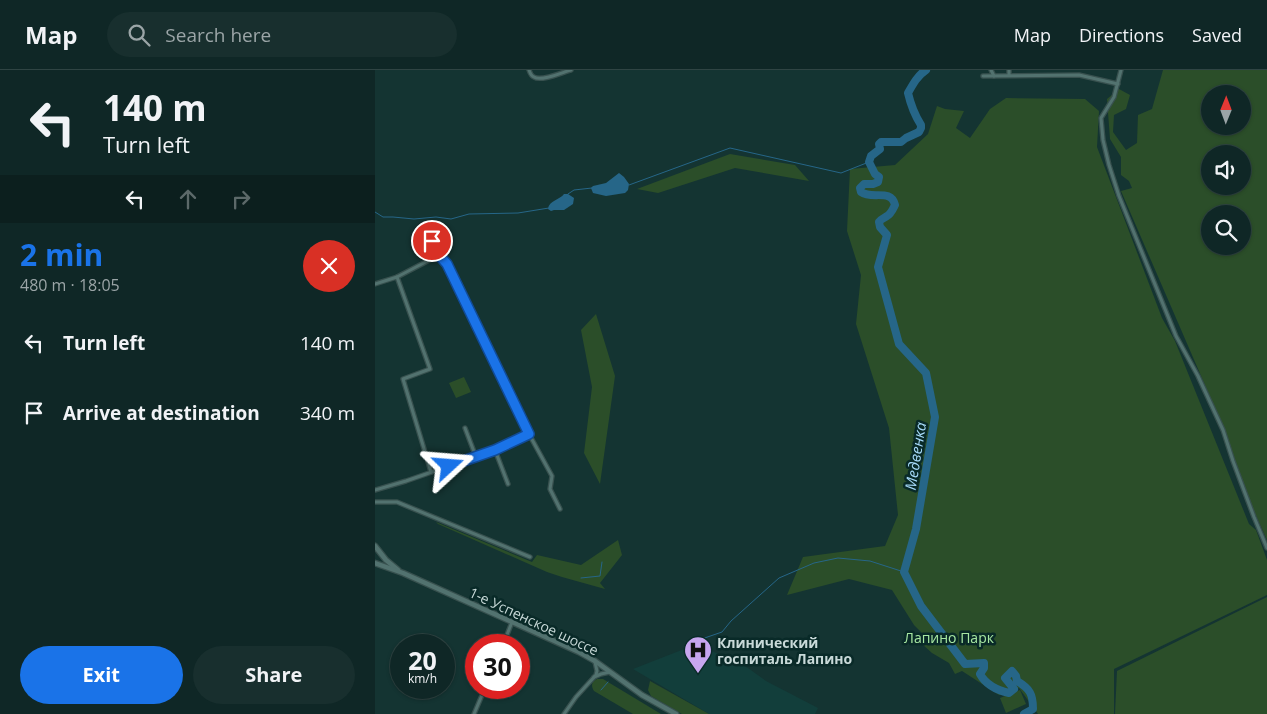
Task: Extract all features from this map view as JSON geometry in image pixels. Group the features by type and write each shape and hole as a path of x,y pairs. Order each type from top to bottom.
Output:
{"main road":[{"name":"1-е Успенское шоссе","path":"375,547 375,554"},
{"name":"1-е Успенское шоссе","path":"375,547 386,560 403,574"},
{"name":"1-е Успенское шоссе","path":"375,563 579,652 595,661 642,695 676,714"}],"street":[{"path":"529,70 532,76 539,79 571,70"},
{"path":"991,70 993,76"},
{"path":"1009,70 1009,75"},
{"path":"1121,70 1114,97 1101,118 1107,158 1119,196 1176,336 1198,376 1223,430 1267,548"},
{"path":"983,76 1079,75 1118,84"},
{"path":"432,241 439,255 447,264 529,434 552,476 550,489 560,509"},
{"path":"375,284 397,277 439,255"},
{"path":"397,277 430,369 403,379 431,472"},
{"path":"465,428 476,457"},
{"path":"375,490 476,457 529,434"},
{"path":"495,450 508,484"},
{"path":"375,502 397,502 530,557"},
{"path":"507,634 512,622"},
{"path":"564,714 594,677 597,671 595,661"},
{"path":"594,677 609,672"},
{"path":"474,714 480,699"}],"shaded area":[{"name":"Клинический госпиталь Лапино","path":"697,644 748,668 766,681 818,708 815,714 709,714 633,669"}],"green space":[{"path":"1163,70 1267,70 1267,540 1254,511 1221,422 1121,191 1132,188 1129,181 1121,175 1121,157 1110,139 1107,99 1119,89 1130,95 1126,109 1114,115 1113,132 1126,150 1137,143 1138,115 1152,109"},
{"name":"Лапино Парк","path":"1006,98 1085,99 1099,111 1097,147 1162,318 1175,341 1249,524 1256,530 1267,560 1267,595 1114,669 1114,714 1038,714 1019,688 1007,694 999,695 962,671 955,674 949,663 932,653 922,644 923,634 914,625 892,590 849,579 787,595 803,557 885,546 898,515 889,428 856,324 861,275 847,231 850,169 895,165 928,134 937,106 964,111 956,128 970,138 990,109"},
{"path":"730,154 795,165 809,181 735,168 658,193 637,189"},
{"path":"596,314 615,376 600,484 584,453 592,387 581,330"},
{"path":"464,377 471,392 456,398 449,383"},
{"path":"436,522 532,562 537,555 581,565 618,540 622,555 600,583 605,589 547,572"},
{"path":"1267,597 1267,714 1115,714 1117,671"},
{"path":"597,679 603,679 661,714 633,714 594,691 592,684"},
{"path":"650,681 709,714 682,714 651,696 648,690"},
{"path":"1020,690 1026,704 1006,713 1000,698"}],"water":[{"path":"619,173 629,184 628,190 625,193 606,196 593,193 591,188 593,186 606,183"},
{"path":"564,194 574,198 573,204 564,210 551,211 548,209 552,202"}],"waterway":[{"name":"Медвенка","path":"926,70 918,77 908,93 913,110 921,125 919,132 901,142 881,142 879,144 880,149 871,156 869,162 875,174 879,177 878,182 864,184 860,188 861,192 865,194 890,197 895,205 890,214 879,222 880,227 887,235 878,267 899,344 926,373 935,417 916,529 904,572 921,606 965,664 984,663 984,668 980,674 982,678 988,684 1000,690 1009,693 1014,689 1005,678 1012,671 1017,681 1028,689 1033,709 1024,714"},
{"path":"629,185 730,148 841,173 869,162"},
{"path":"568,194 574,190 592,188"},
{"path":"375,212 383,217 414,219 436,217 451,219 469,214 518,213 549,208"},
{"path":"690,643 722,632 731,621 779,578 814,563 838,558 870,561 904,572"},
{"path":"581,578 600,576 602,562"},
{"path":"601,690 608,682"}],"place":[{"name":"Клинический госпиталь Лапино","path":"698,674"}],"route":[{"path":"432,241 439,255 447,264 529,434 495,450 449,466"}]}
